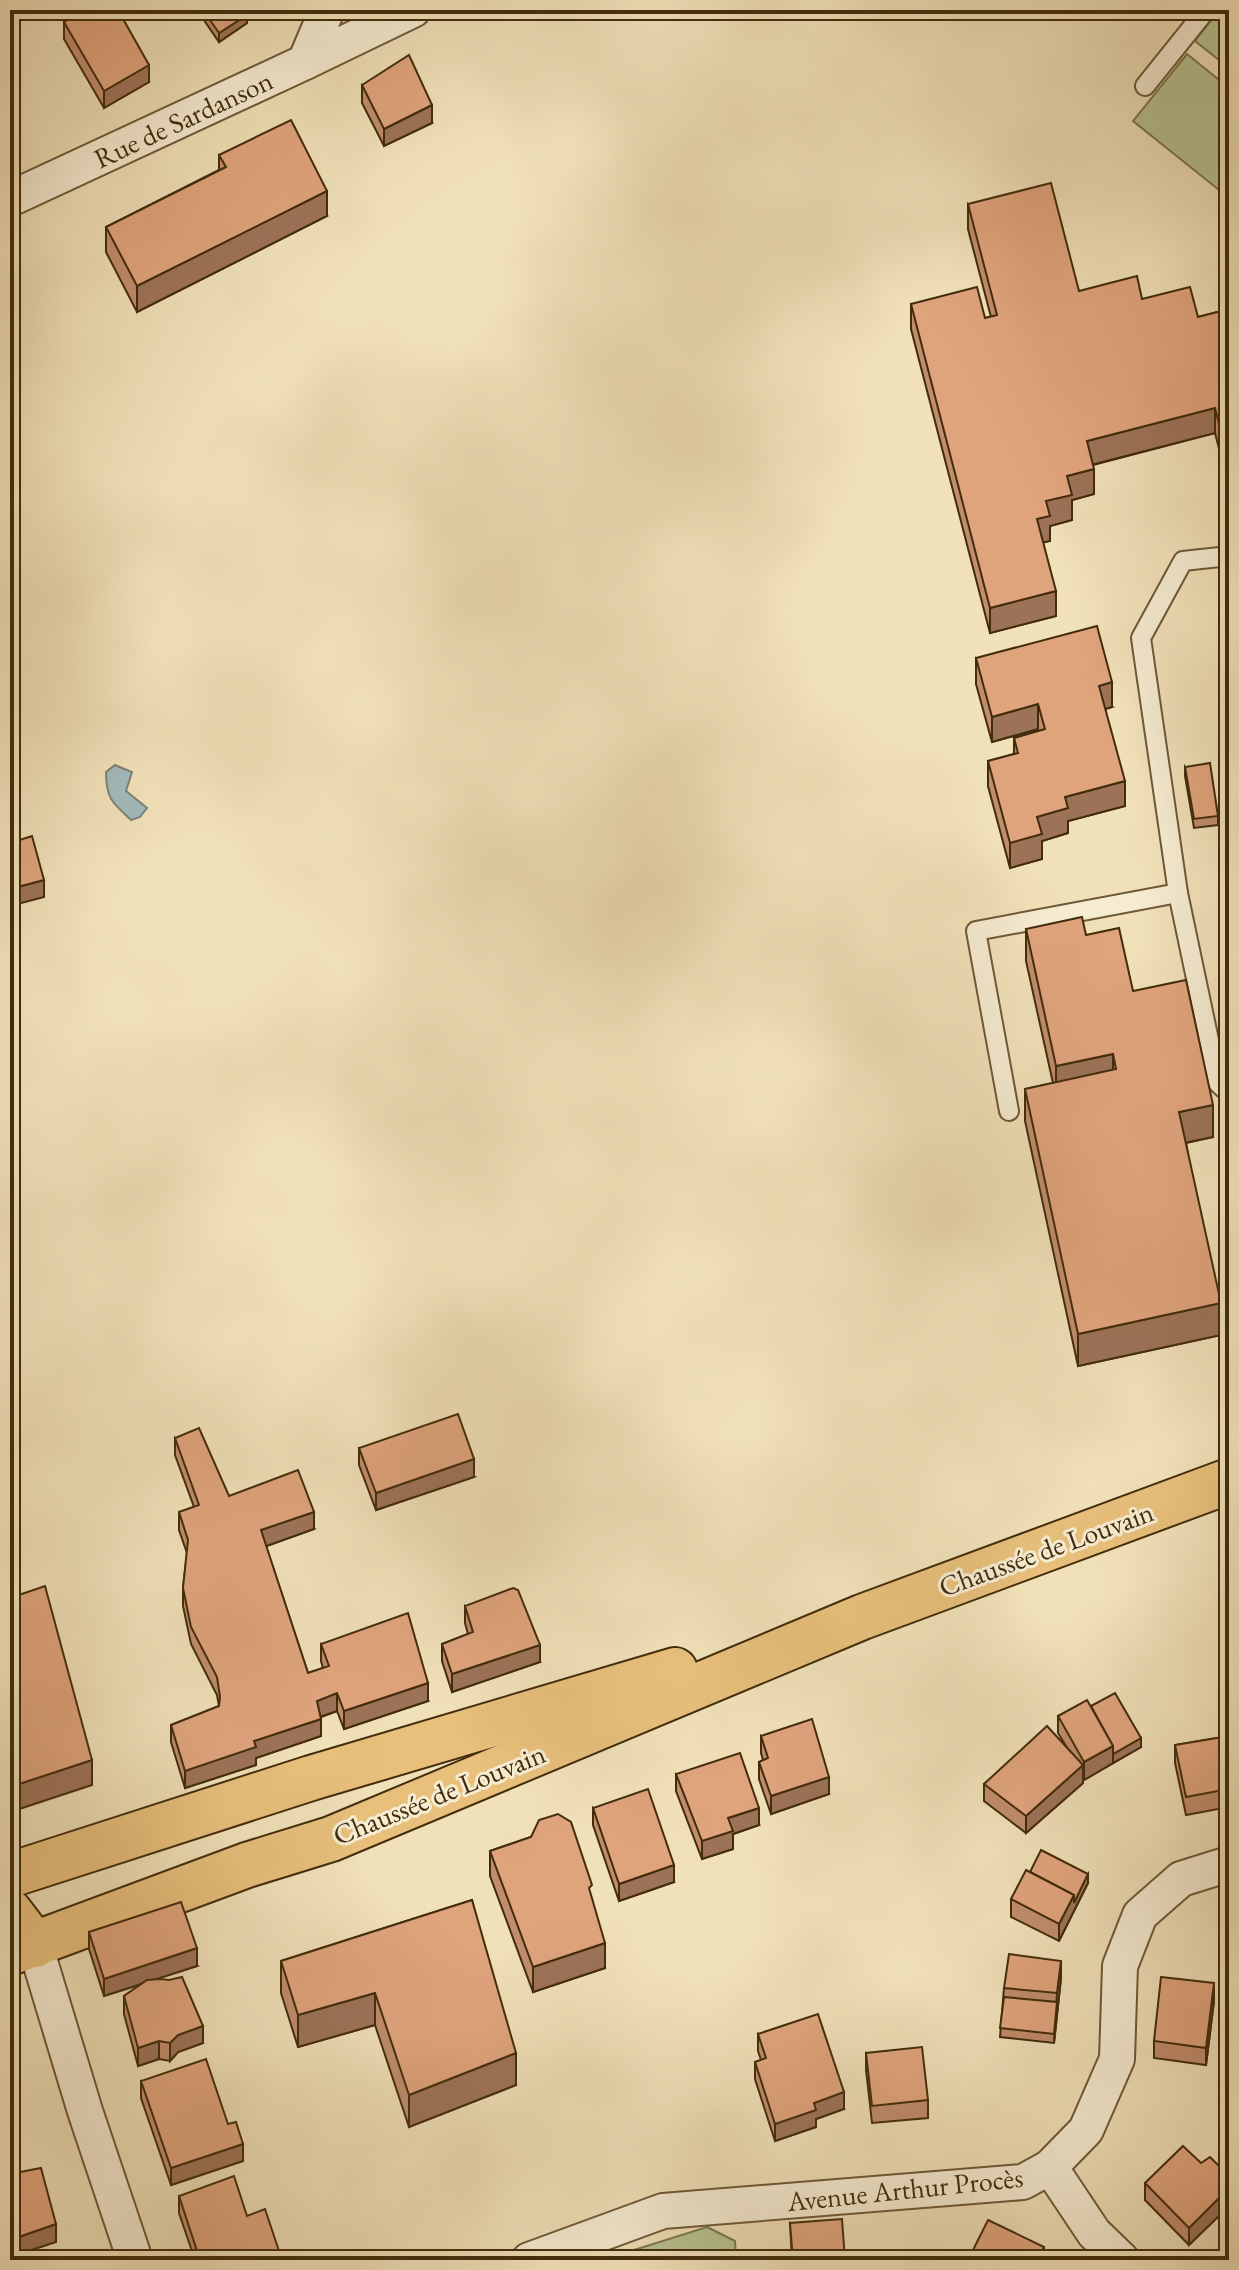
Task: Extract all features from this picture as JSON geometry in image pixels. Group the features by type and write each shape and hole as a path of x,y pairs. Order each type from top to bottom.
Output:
{"main road":[{"name":"Chaussée de Louvain","path":"18,1937 331,1839 862,1617 1229,1481"},
{"name":"Chaussée de Louvain","path":"10,1875 570,1700 862,1617"},
{"path":"224,1806 247,1865"}],"street":[{"name":"Rue de Sardanson","path":"10,199 305,62 327,10"},
{"path":"305,62 413,10"},
{"name":"Avenue Arthur Procès","path":"529,2260 663,2211 1023,2182 1050,2167 1086,2130 1117,2059 1120,1966 1140,1915 1181,1879 1229,1864"},
{"path":"18,1937 85,2111 135,2260"},
{"path":"1050,2167 1094,2233 1122,2260"}],"lane":[{"path":"1145,86 1206,10"},
{"path":"1229,556 1183,561 1141,638 1178,893 1218,1083 1229,1093"},
{"path":"1009,1111 976,931 1178,893"}],"green space":[{"path":"1219,10 1229,10 1229,68 1195,41"},
{"path":"1187,54 1229,88 1229,198 1133,121"},
{"path":"707,2227 735,2241 736,2260 602,2260"}],"water":[{"path":"115,765 132,772 126,791 147,808 140,817 131,820 111,799 106,772"}],"building":[{"path":"85,10 118,10 149,65 104,91 64,22"},
{"path":"203,10 244,10 247,15 219,33"},
{"path":"409,55 432,105 384,129 362,85"},
{"path":"291,120 327,191 137,286 106,227 226,167 219,155"},
{"path":"1051,183 1079,291 1137,276 1142,299 1190,287 1198,317 1229,309 1229,462 1215,408 1087,441 1094,469 1067,476 1072,495 1046,501 1050,516 1037,519 1056,591 990,608 911,304 977,287 985,318 997,315 968,204"},
{"path":"1097,626 1112,682 1099,686 1125,781 1065,797 1068,808 1037,817 1042,834 1010,843 988,761 1018,753 1014,738 1045,729 1038,704 992,717 976,658"},
{"path":"1210,763 1218,816 1194,819 1185,767"},
{"path":"32,836 44,880 10,889 10,843"},
{"path":"1082,917 1086,935 1119,928 1133,991 1186,980 1213,1105 1179,1112 1221,1303 1078,1334 1025,1089 1116,1069 1113,1054 1056,1066 1026,929"},
{"path":"458,1414 474,1459 376,1493 359,1448"},
{"path":"199,1428 229,1496 298,1470 314,1512 261,1530 308,1673 329,1666 321,1644 408,1613 428,1683 344,1711 337,1693 317,1701 321,1719 254,1741 256,1747 185,1771 171,1725 219,1706 220,1697 217,1677 191,1627 183,1588 188,1540 179,1512 199,1505 175,1438"},
{"path":"45,1586 92,1760 10,1787 10,1598"},
{"path":"513,1588 518,1590 540,1645 452,1674 442,1644 473,1632 465,1606"},
{"path":"1115,1693 1141,1738 1113,1754 1113,1746 1091,1706"},
{"path":"1087,1700 1113,1746 1084,1762 1058,1716"},
{"path":"812,1719 829,1777 771,1796 759,1762 768,1758 761,1736"},
{"path":"1047,1726 1083,1765 1026,1816 984,1784"},
{"path":"1229,1736 1229,1789 1186,1797 1175,1745"},
{"path":"740,1753 759,1808 728,1818 733,1831 702,1841 676,1774"},
{"path":"648,1789 674,1865 619,1884 593,1808"},
{"path":"558,1814 571,1822 592,1885 589,1888 605,1943 533,1967 490,1851 531,1837 539,1820"},
{"path":"1041,1850 1088,1874 1074,1903 1074,1895 1030,1872"},
{"path":"1026,1870 1074,1895 1059,1924 1011,1899"},
{"path":"472,1900 516,2053 409,2095 375,1993 298,2015 281,1961"},
{"path":"181,1902 197,1948 104,1979 89,1932"},
{"path":"1009,1954 1061,1961 1057,1993 1004,1988"},
{"path":"182,1977 203,2026 178,2035 170,2043 159,2041 138,2048 124,1996 147,1980"},
{"path":"1161,1977 1214,1983 1206,2048 1154,2041"},
{"path":"1004,1997 1057,2002 1054,2034 1000,2028"},
{"path":"818,2014 844,2092 814,2103 816,2110 775,2124 755,2062 766,2058 758,2034"},
{"path":"922,2047 928,2100 872,2106 866,2053"},
{"path":"206,2059 228,2124 236,2122 243,2144 171,2168 141,2081"},
{"path":"1183,2146 1201,2163 1210,2157 1229,2176 1229,2188 1189,2228 1145,2183"},
{"path":"41,2168 56,2224 10,2240 10,2174"},
{"path":"234,2176 247,2216 265,2209 282,2260 200,2260 179,2196"},
{"path":"842,2219 845,2260 793,2260 790,2223"},
{"path":"988,2220 1044,2247 1038,2260 968,2260"}]}
